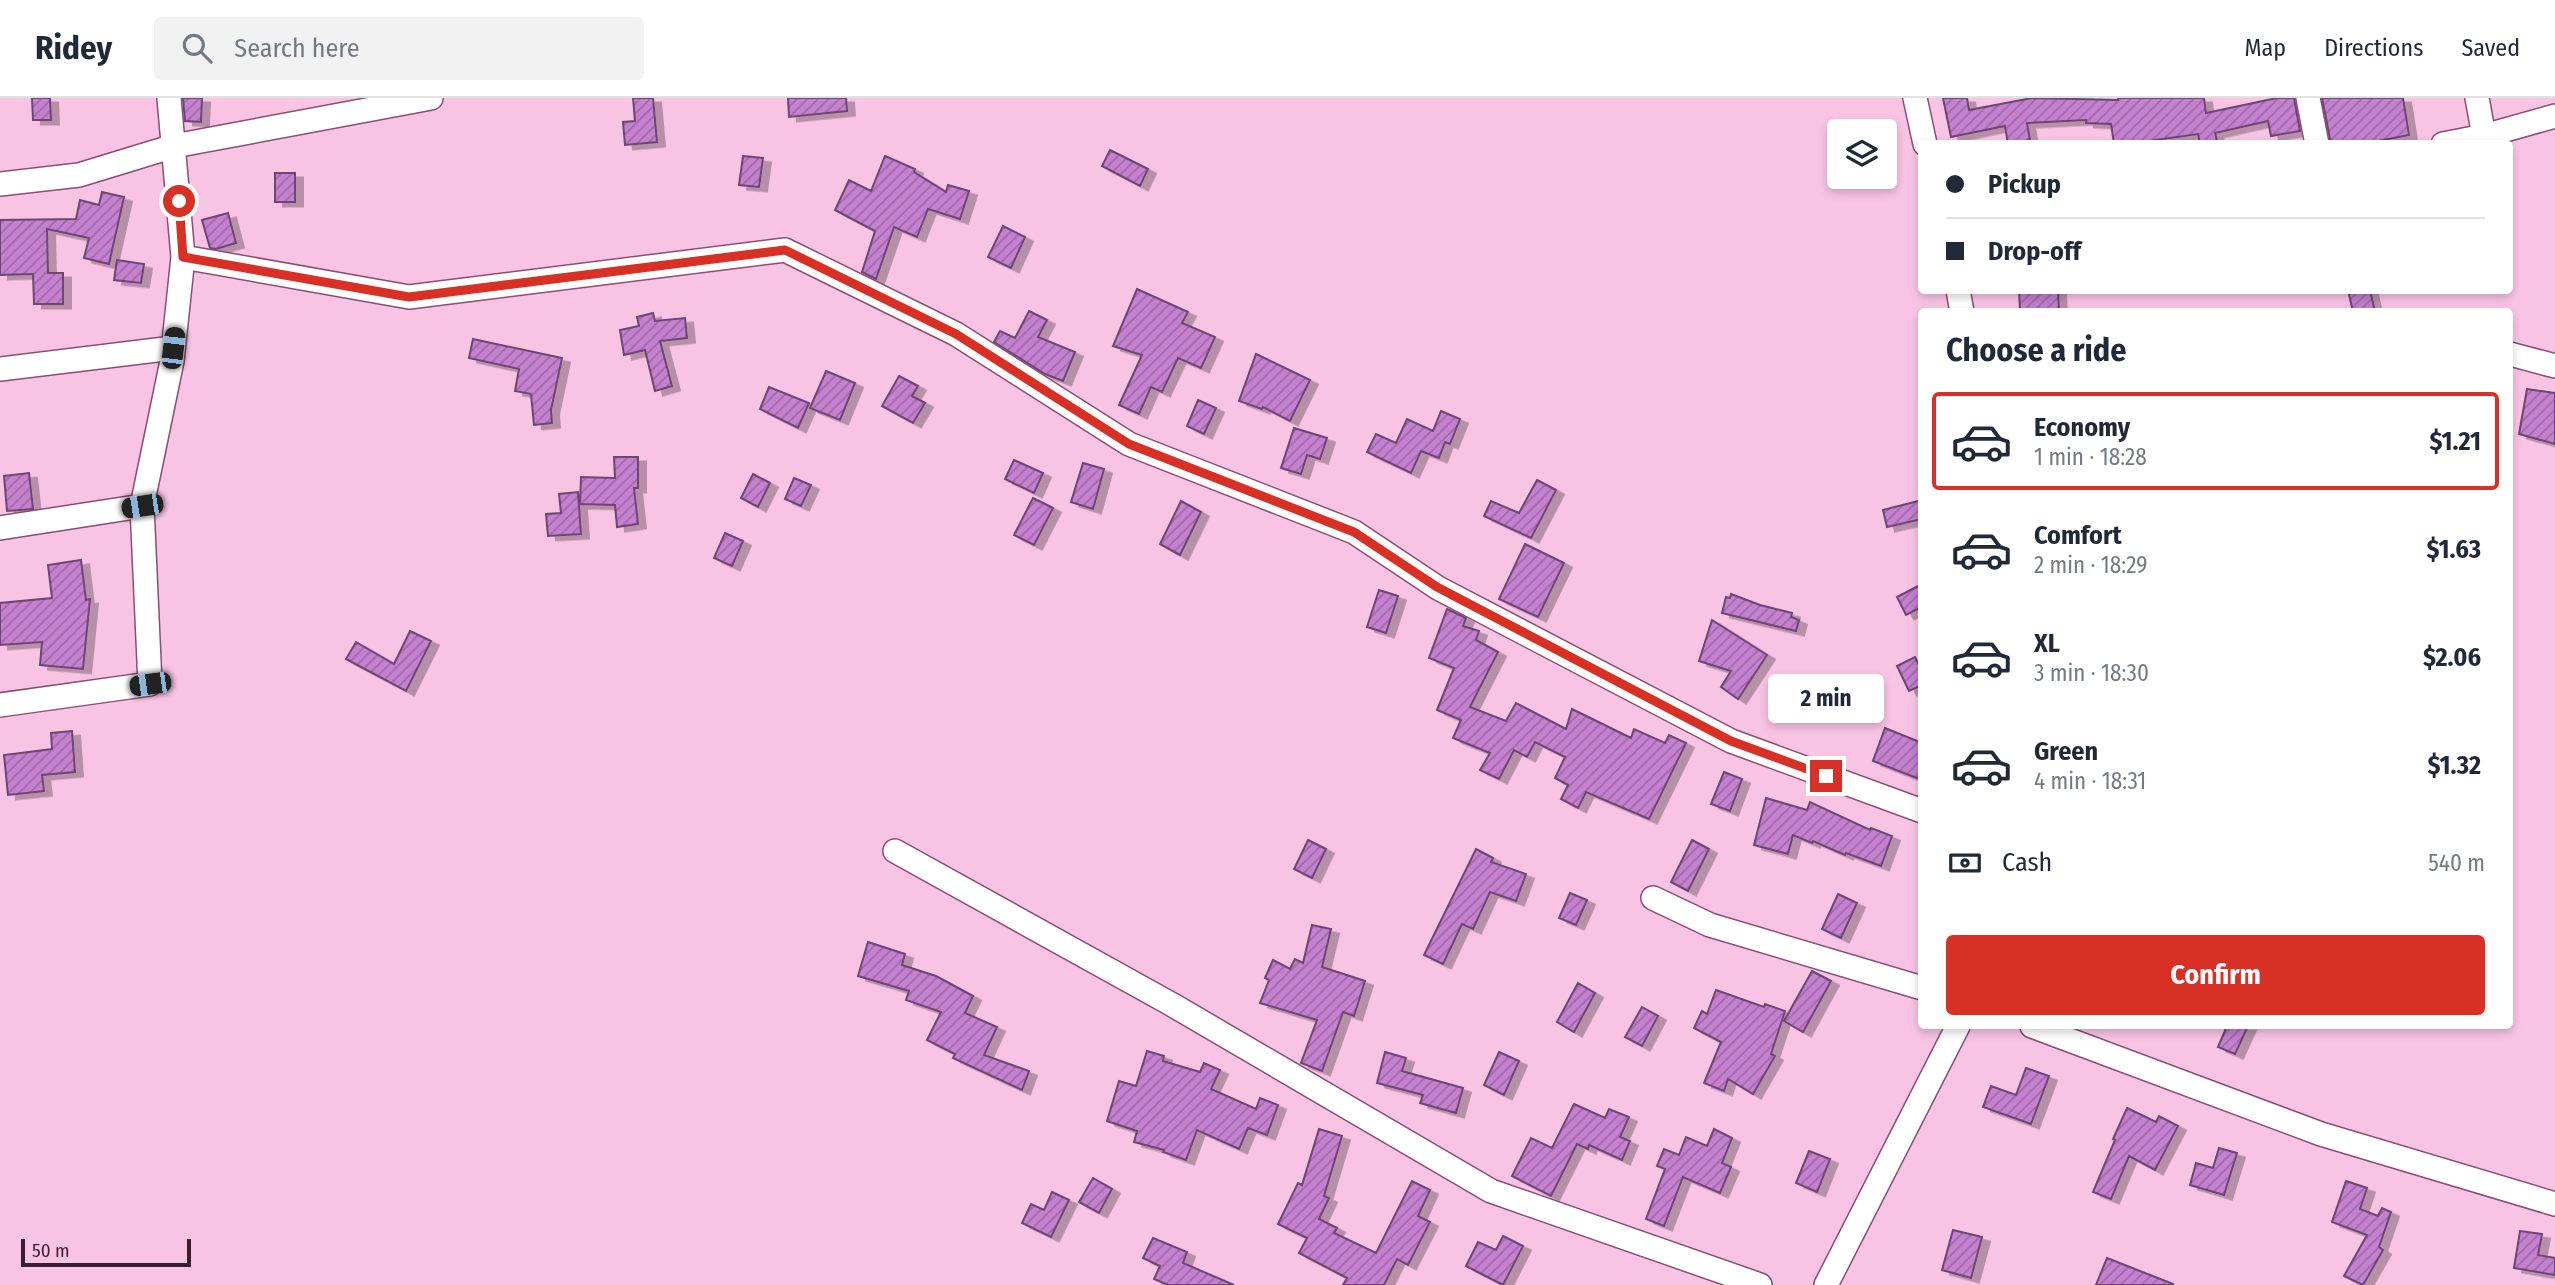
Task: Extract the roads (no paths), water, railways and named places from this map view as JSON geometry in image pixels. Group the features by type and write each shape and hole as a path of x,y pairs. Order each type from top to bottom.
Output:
{"street":[{"path":"0,705 150,684 142,506 173,348 183,257 169,98"},
{"path":"0,184 79,175 174,146 431,98"},
{"path":"1915,98 1924,140"},
{"path":"2308,98 2316,140"},
{"path":"2477,98 2484,136"},
{"path":"2464,140 2555,116"},
{"path":"183,257 409,297 785,250 956,334 1129,444 1354,532 1437,587 1731,741 1918,810"},
{"path":"0,369 173,348"},
{"path":"2513,355 2555,366"},
{"path":"0,528 142,506"},
{"path":"895,851 1171,1004 1491,1191 1760,1285"},
{"path":"1653,898 1710,925 1918,987"},
{"path":"1826,1285 1956,1029"},
{"path":"2040,1029 2321,1134 2555,1204"}]}
